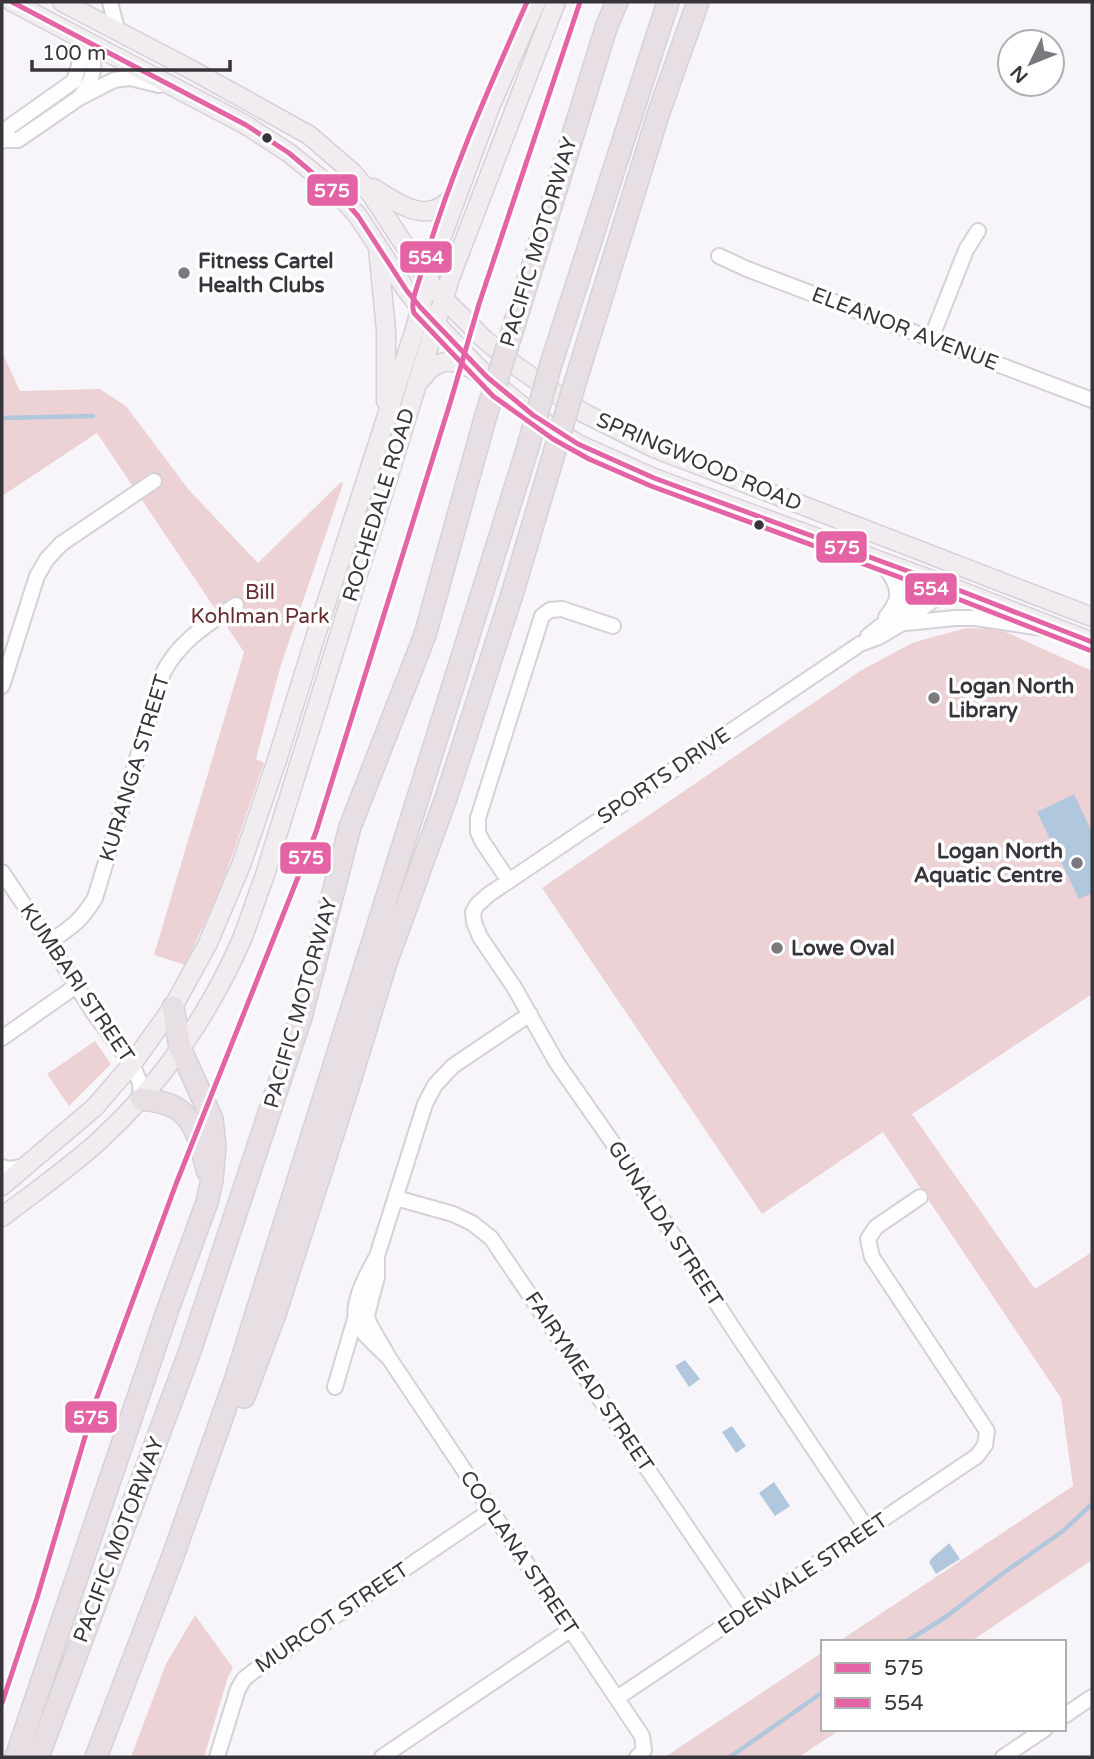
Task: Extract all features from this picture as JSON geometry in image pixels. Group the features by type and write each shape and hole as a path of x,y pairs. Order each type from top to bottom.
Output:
{"highway":[{"name":"PACIFIC MOTORWAY","path":"38,1757 190,1351 301,1017 350,827 425,635 486,415 607,25 617,2"},
{"path":"96,1757 173,1556 236,1378 527,450 551,364 668,2"},
{"path":"106,1732 167,1607 276,1311 386,963 446,798 514,588 658,115 698,2"},
{"path":"16,1757 168,1309 203,1215 212,1180 215,1146 212,1119 180,1048 173,1007"},
{"path":"141,1099 177,1107 189,1120 199,1140 204,1163 212,1180"}],"main road":[{"name":"SPRINGWOOD ROAD","path":"12,2 246,125 289,153 341,197 358,216 407,290 436,324 499,388 558,432 605,457 654,478 1092,642"},
{"name":"SPRINGWOOD ROAD","path":"62,2 82,7 309,135 360,181 380,206 428,281 444,299 516,366 582,412 654,448 1092,617"},
{"name":"ROCHEDALE ROAD","path":"2,1186 95,1107 132,1064 173,1007 208,943 241,865 292,714 457,192 490,107 536,2"},
{"name":"ROCHEDALE ROAD","path":"5,1209 48,1183 102,1138 141,1099 199,1021 242,938 450,278 556,2"},
{"path":"82,7 84,40"},
{"path":"360,181 411,210 421,211 444,205 457,192"},
{"path":"378,246 386,330 386,419"},
{"path":"416,383 441,362 450,361 474,370 499,388"},
{"name":"SPORTS DRIVE","path":"943,584 951,562"},
{"path":"1070,608 1092,624"}],"street":[{"path":"110,2 117,29"},
{"path":"79,98 93,76 94,62 84,40"},
{"path":"84,40 74,81 9,127 3,141 18,140 79,98 108,82 123,78 138,79 178,90"},
{"path":"931,339 966,250 978,231"},
{"name":"ELEANOR AVENUE","path":"719,256 1092,400"},
{"path":"2,686 37,576 47,559 61,544 154,481"},
{"path":"870,558 887,570 897,589 895,603 879,626"},
{"name":"SPORTS DRIVE","path":"860,644 901,624 936,598 943,584"},
{"name":"SPORTS DRIVE","path":"473,912 482,900 509,881 860,644 915,599 943,584"},
{"name":"KURANGA STREET","path":"49,942 75,925 95,898 163,673 170,659 188,639 236,604"},
{"path":"509,881 482,841 478,832 478,818 542,616 550,610 562,609 613,626"},
{"name":"SPORTS DRIVE","path":"901,624 976,618 1067,632"},
{"name":"KUMBARI STREET","path":"2,872 76,986 132,1064 140,1083 141,1099"},
{"name":"GUNALDA STREET","path":"473,912 480,937 530,1014 557,1063 622,1156 868,1530"},
{"path":"2,1038 76,986"},
{"path":"335,1387 345,1352 361,1318 354,1311 377,1256 425,1104 435,1085 453,1066 530,1014"},
{"path":"2,1167 24,1167"},
{"name":"FAIRYMEAD STREET","path":"396,1198 453,1214 472,1223 491,1238 745,1613"},
{"name":"EDENVALE STREET","path":"617,1698 977,1456 985,1445 987,1431 872,1257 867,1239 876,1227 920,1198"},
{"name":"COOLANA STREET","path":"361,1318 360,1328 388,1358"},
{"name":"COOLANA STREET","path":"361,1318 642,1736 640,1754"},
{"path":"345,1352 361,1340 371,1340"},
{"name":"MURCOT STREET","path":"218,1757 238,1689 244,1679 490,1511"},
{"path":"382,1757 570,1630"},
{"path":"1066,1715 1092,1697"},
{"path":"1003,1757 1042,1731"}],"green space":[{"name":"Bill Kohlman Park","path":"2,352 20,391 100,389 126,406 189,490 258,563 341,482 343,484 280,668 256,759 264,763 221,888 185,965 154,955 244,652 97,433 2,496"},
{"path":"966,628 999,629 1092,671 1092,994 912,1114 1035,1289 1092,1252 1092,1560 973,1640 841,1640 1073,1486 1061,1398 883,1132 762,1214 542,888 860,671 912,643"},
{"path":"95,1041 111,1064 69,1106 47,1074"},
{"path":"195,1615 233,1668 204,1757 131,1757 166,1664"},
{"path":"821,1653 821,1731 838,1731 799,1757 665,1757"}],"water":[{"name":"Logan North Aquatic Centre","path":"1074,794 1092,832 1092,893 1079,899 1037,812"},
{"path":"685,1360 700,1379 689,1387 675,1366"},
{"path":"732,1426 746,1446 736,1453 722,1432"},
{"path":"774,1482 790,1506 775,1516 759,1493"},
{"path":"949,1543 960,1559 936,1574 929,1562"}],"waterway":[{"path":"2,418 93,416"},
{"path":"909,1640 947,1616 1063,1531 1092,1504"},
{"path":"730,1757 821,1693"}],"transit line":[{"name":"575","path":"12,2 246,125 289,153 341,197 358,216 407,291 487,377 533,415 578,444 654,478 1092,642"},
{"name":"554","path":"527,2 442,207 414,295 414,313 493,396 553,439 589,459 651,486 1089,650"},
{"name":"575","path":"2,1703 37,1598 96,1400 176,1184 316,832 479,304 580,2"}],"place":[{"name":"Fitness Cartel Health Clubs","path":"184,273"},
{"name":"Logan North Library","path":"934,698"},
{"name":"Logan North Aquatic Centre","path":"1077,863"},
{"name":"Lowe Oval","path":"777,948"}]}
